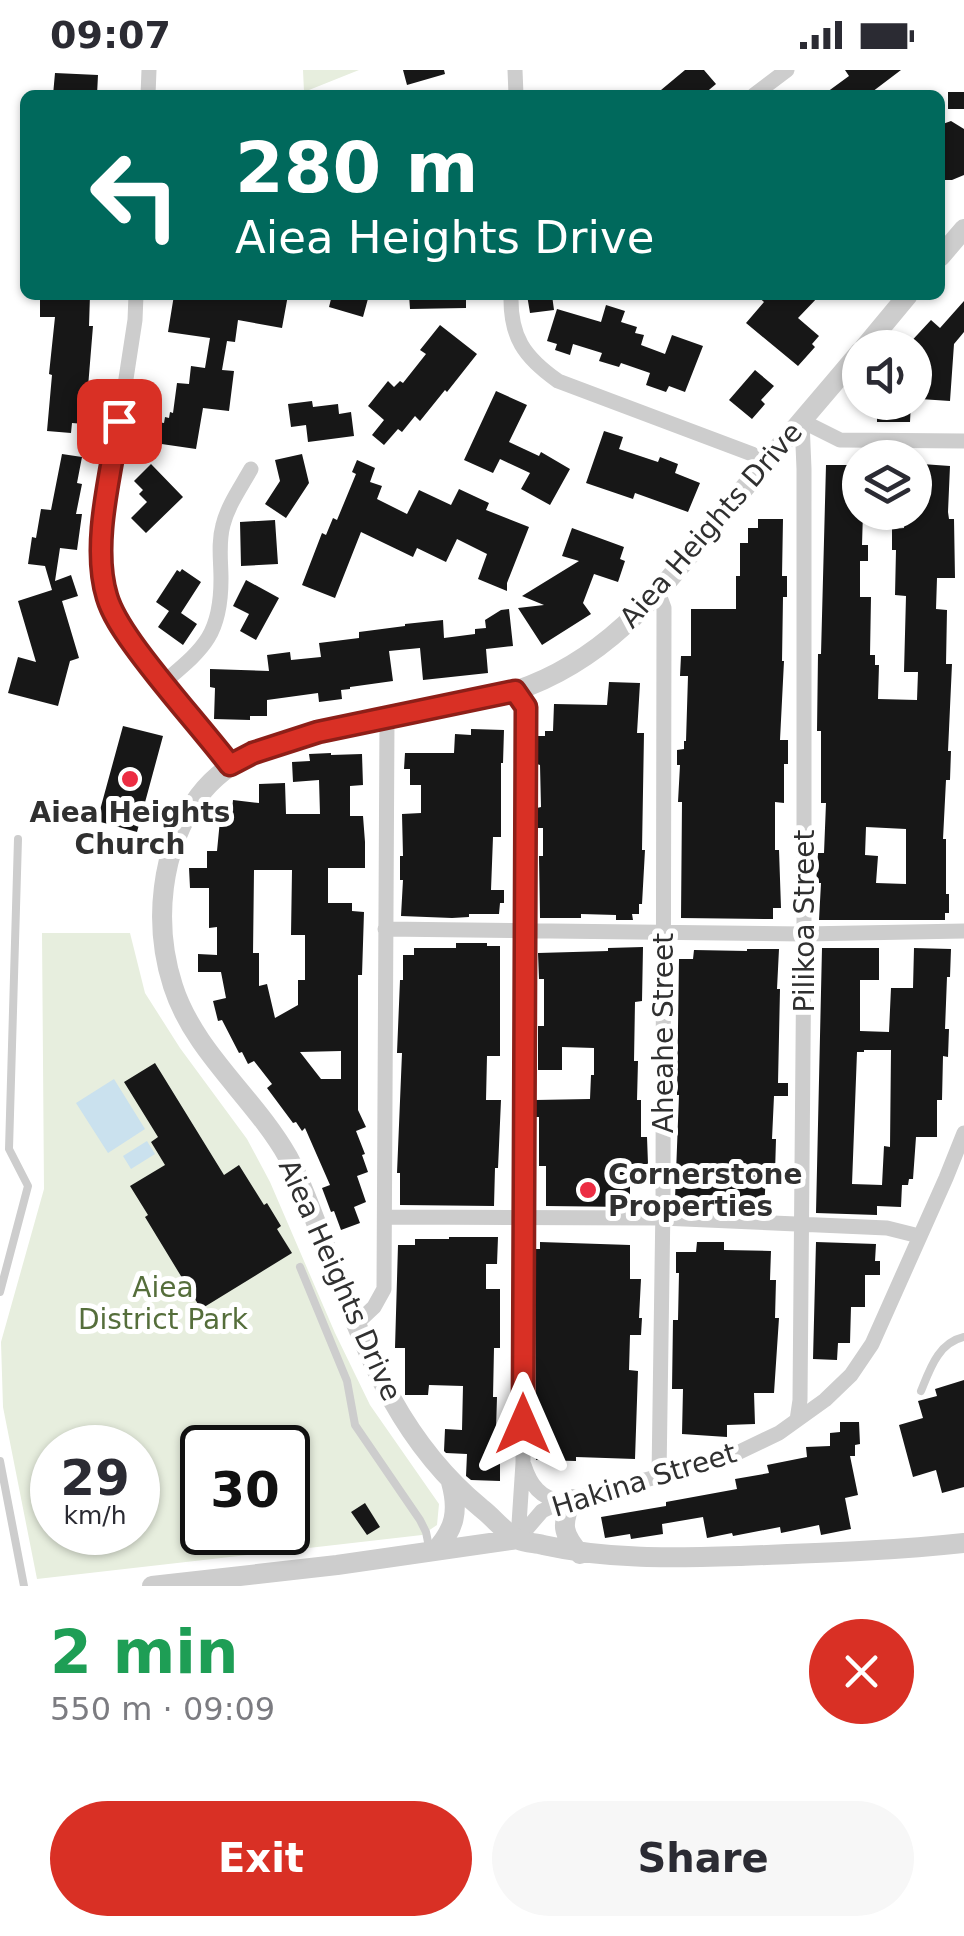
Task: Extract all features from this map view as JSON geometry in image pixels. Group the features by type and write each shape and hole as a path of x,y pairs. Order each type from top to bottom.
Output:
{"street":[{"path":"761,90 787,70"},
{"path":"945,251 964,229"},
{"path":"136,300 104,522 102,563 107,598 122,628 230,765"},
{"path":"511,300 511,319 521,348 558,380 766,462"},
{"name":"Aiea Heights Drive","path":"879,330 904,300"},
{"name":"Aiea Heights Drive","path":"842,374 658,592 597,650 545,681 515,691 318,732 253,753 230,765 200,794 170,855 164,887 164,948 173,986 187,1018 288,1158 373,1363 398,1411 418,1444 451,1482 518,1539 580,1554 695,1558 964,1543"},
{"path":"802,422 840,440 964,441"},
{"name":"Pilikoa Street","path":"797,1420 804,934 802,422"},
{"path":"163,683 194,658 214,630 219,612 223,523 251,469"},
{"name":"Aheahe Street","path":"658,592 664,608 658,1476"},
{"path":"152,1586 321,1576 432,1551 518,1539 523,1462 526,707 515,691"},
{"path":"356,1323 374,1307 384,1289 387,719"},
{"path":"385,929 964,932"},
{"name":"Hakina Street","path":"518,1539 542,1511 566,1500 733,1455 779,1433 825,1400 852,1375 872,1344 964,1133"},
{"path":"386,1217 662,1218 887,1228 919,1236"},
{"path":"523,1462 536,1490 548,1499 566,1500 564,1523 570,1542 580,1554"},
{"path":"432,1551 450,1533 455,1521 451,1482"}],"lane":[{"path":"0,1292 28,1186 9,1148 4,1111 18,839"},
{"path":"300,1267 347,1381 355,1425 420,1520 432,1551"},
{"path":"921,1391 932,1364 947,1344 964,1337"},
{"path":"0,1461 24,1586"}],"green space":[{"path":"303,70 359,70 309,90 304,90"},
{"name":"Aiea District Park","path":"42,933 130,933 145,993 247,1139 370,1405 439,1504 437,1525 422,1535 310,1548 310,1425 180,1425 180,1555 247,1555 37,1579 32,1555 160,1555 160,1425 30,1425 30,1544 3,1407 1,1342 44,1189"}],"water":[{"path":"114,1079 145,1129 108,1153 76,1103"},
{"path":"147,1141 155,1154 131,1169 123,1156"}],"building":[{"path":"403,70 444,70 445,74 407,85"},
{"path":"685,70 704,70 716,84 709,90 661,90"},
{"path":"845,70 901,70 875,90 830,90 849,76"},
{"path":"55,73 98,75 97,90 53,90"},
{"path":"948,92 964,92 964,109 948,109"},
{"path":"951,121 964,129 964,175 952,180 945,180 945,123"},
{"path":"40,300 90,300 89,326 93,326 85,424 72,423 71,433 47,431 55,317 40,317"},
{"path":"173,300 287,300 282,328 238,320 235,342 227,341 222,370 234,371 229,411 203,408 196,449 141,441 144,420 164,423 165,417 173,413 177,383 189,384 191,366 205,368 210,338 168,332"},
{"path":"331,300 368,300 363,317 329,307"},
{"path":"409,300 466,300 466,308 410,309"},
{"path":"528,300 553,300 554,310 530,313"},
{"path":"762,300 815,300 798,318 819,336 812,344 815,347 798,366 746,323 764,302"},
{"path":"964,301 964,332 954,344 950,401 932,400 932,330 922,330 931,320 940,328"},
{"path":"606,305 625,311 621,322 637,327 635,333 644,335 641,345 665,354 672,335 703,346 685,392 669,386 666,392 646,385 650,373 621,363 619,367 599,361 602,353 573,344 570,355 555,350 557,344 547,341 557,309 601,322"},
{"path":"440,325 477,354 420,421 415,416 384,445 372,435 384,420 368,406 388,381 394,387 400,381 403,383 426,354 420,350"},
{"path":"755,370 774,386 761,400 765,404 752,419 729,400"},
{"path":"496,391 527,405 509,442 539,456 541,452 570,469 550,505 521,489 530,473 500,459 493,473 464,460"},
{"path":"312,401 313,407 338,404 339,414 351,412 354,436 308,442 306,425 291,427 288,404"},
{"path":"877,420 910,420 910,422"},
{"path":"604,431 623,437 619,449 678,464 675,473 700,483 688,512 635,493 633,499 586,483"},
{"path":"62,454 82,457 76,514 82,514 77,550 60,548 55,581 71,575 78,596 62,601 79,658 70,661 58,706 8,693 18,657 36,662 18,601 52,590 45,566 28,564 41,509 51,510"},
{"path":"302,454 309,483 286,518 265,504 280,481 275,460"},
{"path":"357,460 375,468 370,482 382,486 377,499 407,514 419,490 451,505 459,489 489,503 486,510 529,527 507,591 478,579 487,554 457,539 446,562 417,548 413,557 361,532 335,598 302,585 322,533 326,535 333,518 337,520 356,474 352,472"},
{"path":"151,464 183,497 146,533 131,518 147,502 134,481"},
{"path":"826,465 842,465 842,530 862,530 862,545 868,545 868,561 860,561 860,597 871,597 870,655 875,655 875,665 879,665 878,699 917,700 918,672 904,672 906,596 895,595 896,550 892,550 892,530 932,530 932,465 950,466 948,512 949,519 954,519 955,578 937,578 936,609 947,610 946,664 952,664 950,780 946,780 943,839 949,913 945,913 945,920 819,920 821,883 816,883 818,853 824,853 826,803 821,803 821,731 817,731","holes":["866,827 906,829 906,884 876,883 878,856 865,855"]},
{"path":"758,519 783,519 782,576 787,576 787,597 783,597 780,740 788,740 788,764 784,764 784,803 775,802 781,908 773,908 773,919 681,918 682,802 678,802 677,750 684,749 686,741 688,676 680,676 681,656 691,656 691,609 736,609 740,543 748,543 748,528 758,528"},
{"path":"275,520 278,564 241,566 240,522"},
{"path":"572,528 624,547 620,559 625,561 618,582 594,574 583,603 591,614 542,645 518,608 544,605 522,596 579,561 562,556"},
{"path":"182,569 201,582 181,613 197,624 183,645 158,627 169,611 156,602 177,570"},
{"path":"246,580 279,598 256,640 240,631 249,614 233,606"},
{"path":"509,609 513,646 486,649 488,673 423,680 420,648 389,651 393,681 341,690 342,699 319,702 318,693 267,700 267,716 250,716 250,720 214,719 215,688 210,687 210,669 269,671 267,655 290,652 291,660 321,657 319,643 359,638 359,632 405,624 443,620 444,638 475,634 475,629 486,628 485,620"},
{"path":"609,682 640,683 637,733 644,733 642,904 639,914 632,914 633,920 616,920 616,915 581,914 581,918 540,918 539,856 543,856 543,828 537,828 537,808 541,807 538,736 553,731 554,704 607,705"},
{"name":"Aiea Heights Church","path":"123,726 163,736 137,832 97,821"},
{"path":"471,729 504,730 501,837 493,837 491,890 504,890 504,903 500,903 499,914 452,918 401,916 402,814 421,813 421,785 410,785 410,769 404,769 405,753 454,753 455,734 471,735"},
{"path":"309,754 362,754 363,785 350,786 350,816 363,816 365,868 328,868 328,903 352,903 352,911 364,912 362,975 358,975 358,1110 366,1127 356,1131 368,1172 357,1176 366,1202 354,1207 360,1223 341,1230 322,1188 330,1185 305,1128 302,1131 293,1123 267,1088 272,1084 254,1061 248,1064 222,1020 218,1021 213,1001 226,998 221,972 198,972 198,954 217,955 217,927 209,928 209,888 190,888 189,868 207,868 207,851 217,851 221,810 232,811 233,800 259,803 259,784 285,783 286,814 320,814 319,780 293,782 292,762 310,761","holes":["254,870 292,870 291,935 305,935 305,980 298,980 298,1005 275,1018 267,984 259,986 259,953 253,953","341,1051 341,1079 321,1079 300,1052"]},
{"path":"456,943 500,946 500,1056 487,1056 486,1100 501,1100 494,1206 400,1205 397,1173 402,1053 397,1053 403,955 414,955 414,948 456,948"},
{"path":"643,947 642,1001 635,1002 634,1061 638,1061 637,1100 641,1100 641,1137 647,1137 648,1164 630,1164 630,1207 546,1206 546,1166 539,1166 536,1100 590,1099 594,1048 562,1047 562,1070 538,1070 538,1026 544,1026 544,979 539,979 538,953"},
{"path":"822,948 879,948 879,980 860,980 860,1031 889,1032 891,988 913,988 914,948 951,949 945,1029 949,1029 948,1057 943,1056 937,1137 916,1137 913,1179 902,1185 901,1207 877,1206 877,1215 816,1213","holes":["891,1050 890,1147 884,1146 882,1185 852,1184 857,1052"]},
{"path":"779,949 778,1083 788,1083 788,1096 774,1096 775,1173 766,1173 764,1211 682,1208 682,1199 675,1199 679,959 693,959 694,950"},
{"path":"155,1063 224,1175 239,1165 281,1226 277,1229 292,1253 201,1309 130,1186 165,1165 151,1142 158,1137 124,1082"},
{"path":"498,1237 497,1264 486,1264 486,1289 500,1289 500,1348 494,1348 493,1397 497,1397 496,1430 500,1430 500,1481 471,1480 466,1476 467,1454 444,1451 445,1429 462,1430 463,1386 429,1385 428,1395 405,1395 405,1348 395,1348 398,1245 415,1245 415,1239"},
{"path":"540,1242 630,1245 630,1279 641,1279 642,1318 641,1335 630,1335 629,1370 638,1371 635,1459 536,1460 535,1249 540,1249"},
{"path":"697,1242 724,1242 724,1250 771,1251 770,1280 776,1280 775,1318 779,1318 774,1393 754,1393 755,1424 727,1425 727,1437 682,1434 683,1389 672,1389 673,1320 678,1320 676,1252 696,1252"},
{"path":"816,1242 876,1244 875,1261 880,1261 880,1275 865,1275 865,1307 851,1307 850,1343 838,1343 837,1360 813,1359"},
{"path":"964,1380 964,1487 942,1493 936,1470 913,1477 899,1425 923,1418 918,1401 937,1396 935,1389"},
{"path":"840,1422 859,1422 860,1444 855,1445 855,1456 850,1456 858,1495 845,1498 851,1529 821,1535 819,1525 781,1533 780,1527 707,1538 703,1517 662,1524 663,1534 605,1538 601,1517 737,1489 735,1479 769,1473 767,1465 807,1457 806,1447 830,1446 830,1433 840,1432"},
{"path":"365,1503 380,1527 367,1535 351,1512"}],"place":[{"name":"Aiea Heights Church","path":"130,779"},
{"name":"Cornerstone Properties","path":"588,1190"}],"route":[{"path":"119,421 104,522 102,563 107,598 122,628 148,664 230,765 253,753 318,732 515,691 526,707 523,1424"}]}
